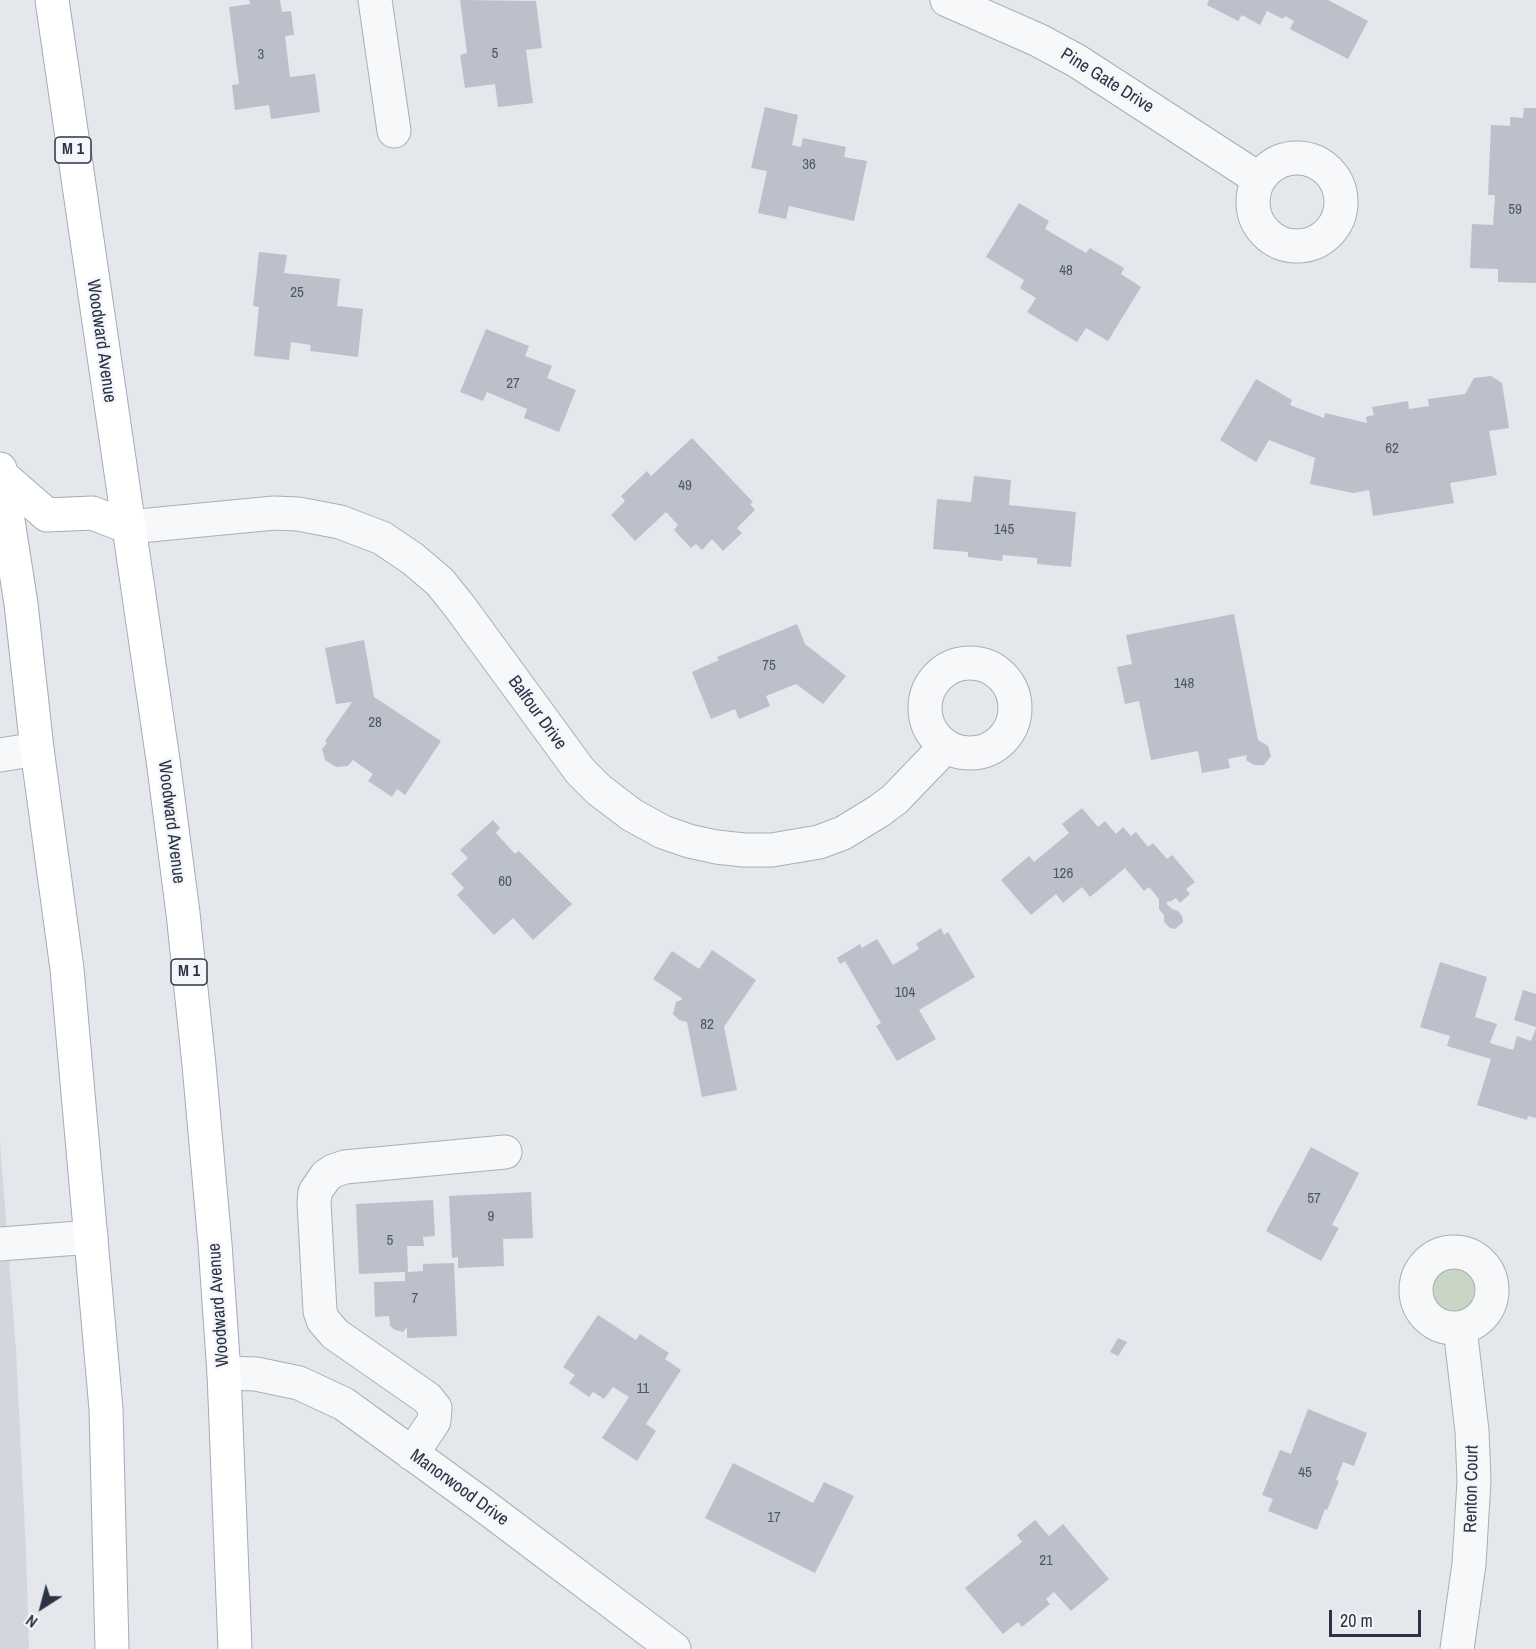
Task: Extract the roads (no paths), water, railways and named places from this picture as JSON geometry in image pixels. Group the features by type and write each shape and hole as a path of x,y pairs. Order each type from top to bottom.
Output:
{"main road":[{"name":"Woodward Avenue","path":"52,0 163,760 185,936 199,1065 224,1373 235,1649"},
{"path":"0,472 47,515 92,513 129,528"},
{"path":"0,472 21,604 37,749 67,969 106,1409 112,1649"}],"street":[{"path":"375,0 394,131"},
{"name":"Pine Gate Drive","path":"947,0 1038,40 1077,61 1259,178"},
{"name":"Balfour Drive","path":"129,528 274,513 319,517 350,525 382,538 413,559 440,582 580,771 592,783 632,815 663,832 689,841 744,850 788,848 819,842 843,833 895,799 945,747"},
{"path":"0,755 37,749"},
{"path":"412,1454 434,1421 435,1408 427,1398 335,1334 323,1320 320,1311 315,1192 326,1176 345,1167 506,1152"},
{"path":"0,1244 91,1237"},
{"name":"Renton Court","path":"1457,1649 1469,1564 1474,1481 1471,1420 1460,1328"},
{"name":"Manorwood Drive","path":"224,1373 256,1374 299,1383 344,1404 674,1649"}]}
